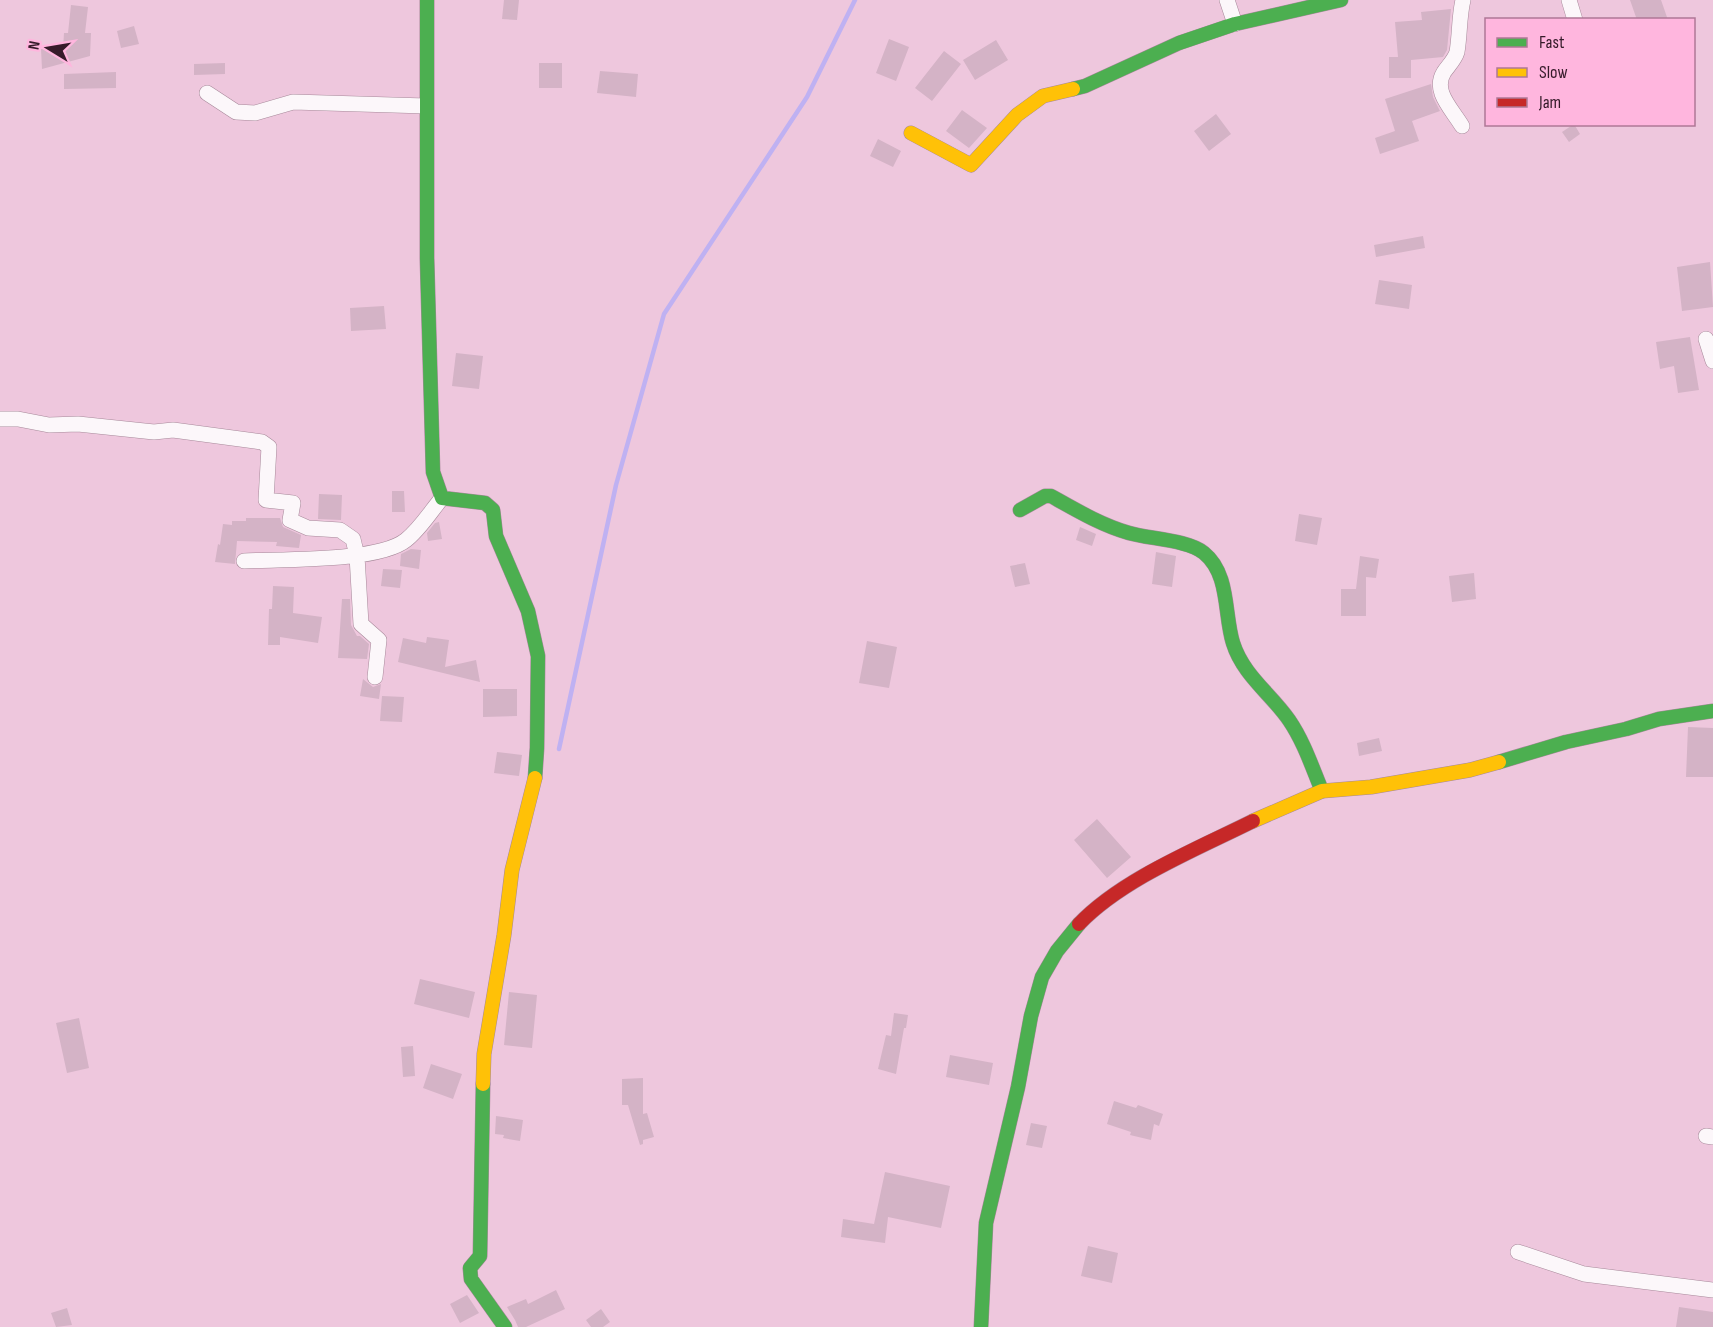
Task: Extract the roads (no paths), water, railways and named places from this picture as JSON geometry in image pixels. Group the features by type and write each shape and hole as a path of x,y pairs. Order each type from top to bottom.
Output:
{"street":[{"path":"427,0 427,258 434,472 442,498"},
{"path":"1227,0 1235,24"},
{"path":"911,133 971,165 1017,115 1043,96 1084,86 1179,43 1235,24 1341,0"},
{"path":"1462,126 1439,85 1441,77 1457,53 1463,0"},
{"path":"1569,0 1574,18"},
{"path":"207,93 236,112 255,113 293,102 426,106"},
{"path":"1706,339 1713,361"},
{"path":"0,419 18,419 49,425 78,424 154,432 173,430 262,442 268,447 266,500 293,503 290,520 308,528 340,530 353,539 357,556 361,624 379,640 375,677"},
{"path":"1020,510 1045,496 1050,496 1120,530 1203,553 1213,564 1221,583 1233,642 1241,662 1296,730 1322,790"},
{"path":"244,561 357,556 392,549 407,540 442,498"},
{"path":"442,498 485,503 493,510 496,536 528,611 538,656 537,748 534,784 512,870 484,1054 480,1256 470,1268 471,1280 505,1327"},
{"path":"981,1327 986,1223 1018,1087 1031,1016 1042,978 1057,951 1081,922 1099,906 1132,883 1268,813 1322,790 1371,787 1470,770 1566,742 1659,719 1713,711"},
{"path":"1518,1252 1584,1274 1713,1290"}],"waterway":[{"path":"559,749 616,485 664,314 807,97 855,0"}]}
